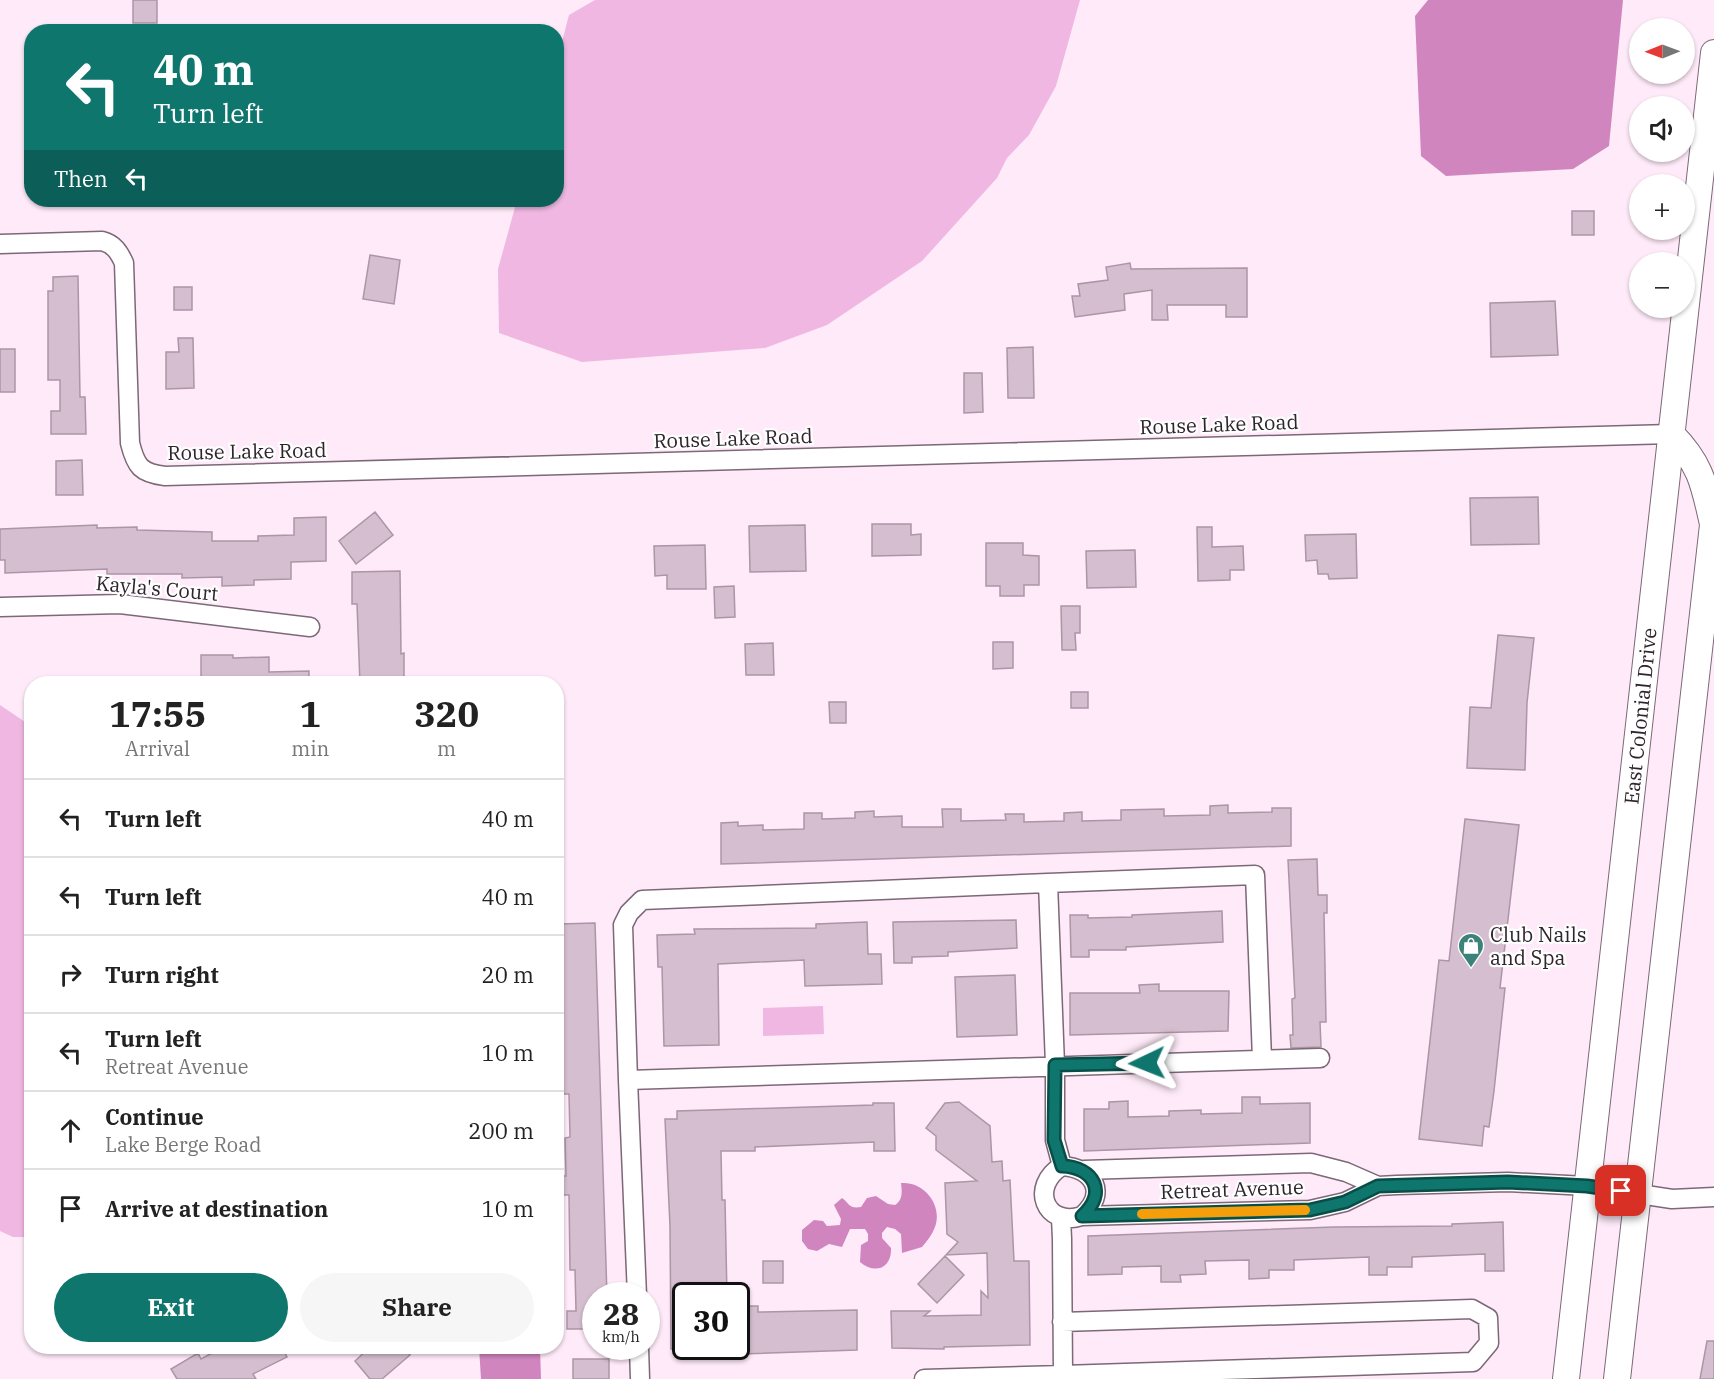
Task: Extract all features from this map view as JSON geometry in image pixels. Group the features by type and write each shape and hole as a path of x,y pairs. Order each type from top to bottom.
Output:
{"highway":[{"name":"East Colonial Drive","path":"1566,1379 1714,53"},
{"path":"1704,138 1714,167"},
{"path":"1617,1379 1714,520 1703,478 1688,451 1671,434"}],"street":[{"name":"Rouse Lake Road","path":"0,244 102,241 109,243 120,254 124,263 130,443 134,458 140,468 149,474 165,476 1671,434"},
{"name":"Kayla's Court","path":"0,607 120,604 310,627"},
{"path":"636,1282 623,925 629,913 642,900 1255,876 1262,1059"},
{"path":"1048,883 1055,1065 1054,1140 1062,1166"},
{"path":"628,1080 1320,1058"},
{"name":"Retreat Avenue","path":"1084,1170 1311,1163 1346,1172 1378,1186"},
{"path":"1062,1166 1084,1170 1091,1178 1095,1188 1095,1199 1091,1209 1082,1216 1072,1219 1061,1218 1052,1213 1043,1194 1049,1176 1062,1166"},
{"name":"Retreat Avenue","path":"1082,1216 1310,1210 1345,1202 1378,1186 1508,1182 1587,1186 1672,1198 1714,1197"},
{"path":"1061,1218 1063,1377"},
{"path":"924,1379 1063,1377 1473,1362 1489,1343 1488,1318 1472,1309 1062,1322"},
{"path":"639,1360 640,1379"}],"shaded area":[{"path":"595,0 1080,0 1056,86 1029,135 1007,158 997,178 922,261 827,325 765,348 582,362 499,333 498,269 515,207 564,207 564,34 569,15"},
{"path":"1428,0 1623,0 1609,146 1573,169 1446,176 1421,156 1415,16"},
{"path":"0,705 24,721 24,1237 13,1237 0,1231"},
{"path":"823,1006 824,1034 763,1036 763,1008"},
{"path":"901,1183 909,1183 924,1190 934,1203 937,1219 935,1227 922,1247 902,1253 901,1234 887,1227 882,1233 882,1238 891,1248 891,1255 886,1265 877,1269 860,1262 861,1245 868,1241 865,1229 850,1229 842,1247 829,1244 817,1251 808,1249 802,1241 802,1230 814,1220 823,1221 827,1226 840,1225 841,1219 834,1205 842,1198 854,1207 861,1207 867,1198 876,1196 888,1204 895,1205 901,1198"},
{"path":"479,1354 540,1354 541,1379 481,1379"}],"building":[{"path":"133,0 157,0 157,23 133,23"},
{"path":"1572,211 1594,211 1594,235 1572,235"},
{"path":"370,255 400,260 394,304 363,299"},
{"path":"1130,263 1131,269 1247,268 1247,317 1226,317 1226,305 1167,305 1168,320 1152,320 1152,290 1124,294 1125,310 1075,317 1072,296 1080,296 1078,284 1108,280 1106,267"},
{"path":"78,276 80,397 85,397 86,434 51,434 51,411 60,411 60,380 48,380 48,291 53,291 53,277"},
{"path":"174,287 192,287 192,310 174,310"},
{"path":"1555,301 1558,355 1491,357 1490,303"},
{"path":"178,338 193,338 194,388 166,389 166,352 179,352"},
{"path":"1033,347 1034,398 1008,398 1007,348"},
{"path":"0,349 15,349 15,392 0,392"},
{"path":"964,373 982,373 983,412 964,413"},
{"path":"82,460 83,495 56,495 56,461"},
{"path":"1538,497 1539,544 1471,545 1470,498"},
{"path":"375,512 393,535 356,564 339,541"},
{"path":"326,517 326,561 291,562 291,579 254,580 254,585 222,586 222,577 182,578 182,574 107,574 107,569 5,573 5,560 0,560 0,529 97,525 97,528 137,527 137,530 212,532 212,541 258,541 258,536 294,535 294,518"},
{"path":"872,524 911,524 911,535 921,534 921,555 872,556"},
{"path":"805,525 806,571 750,572 749,526"},
{"path":"1197,527 1212,527 1212,547 1243,546 1244,570 1230,570 1230,580 1198,581"},
{"path":"1356,534 1357,578 1329,579 1328,574 1318,574 1317,560 1306,561 1305,535"},
{"path":"986,543 1023,543 1023,555 1039,556 1039,585 1024,585 1024,596 1000,596 1000,586 986,586"},
{"path":"705,545 706,589 667,589 667,575 655,576 654,546"},
{"path":"1135,550 1136,587 1087,588 1086,551"},
{"path":"400,571 401,654 404,653 404,676 360,676 357,604 352,604 352,572"},
{"path":"734,586 735,617 715,618 714,587"},
{"path":"1061,606 1080,606 1080,633 1075,633 1076,650 1062,650"},
{"path":"1498,635 1534,638 1527,703 1525,770 1467,768 1470,707 1491,708"},
{"path":"993,642 1013,642 1013,668 993,669"},
{"path":"773,643 774,675 746,675 745,644"},
{"path":"201,655 233,655 233,658 269,657 269,672 309,671 309,676 201,676"},
{"path":"1071,692 1088,692 1088,708 1071,708"},
{"path":"829,702 846,702 846,723 830,723"},
{"path":"1228,805 1228,813 1272,812 1272,808 1291,808 1291,846 721,864 721,823 738,822 738,826 763,825 763,830 804,829 804,813 822,813 822,819 855,818 855,812 874,811 874,817 902,816 902,827 943,827 942,809 961,809 961,821 1006,820 1005,814 1024,814 1024,822 1064,821 1064,813 1082,812 1082,821 1121,820 1121,810 1164,809 1164,816 1210,815 1210,806"},
{"path":"1465,819 1519,825 1500,988 1505,988 1494,1091 1489,1127 1484,1126 1482,1146 1419,1139 1439,960 1449,961"},
{"path":"1317,859 1318,895 1327,895 1327,913 1324,913 1326,1022 1320,1022 1321,1047 1291,1048 1292,999 1295,998 1288,860"},
{"path":"1222,911 1223,942 1126,947 1126,950 1089,950 1089,957 1071,957 1070,915 1088,915 1088,918 1132,917 1132,915"},
{"path":"1016,920 1017,948 948,952 948,956 912,957 912,963 894,963 893,922"},
{"path":"867,922 868,954 881,954 882,984 805,986 804,960 718,964 719,1045 664,1046 662,967 658,967 657,935 695,934 694,929 816,928 816,924"},
{"path":"595,923 607,1282 582,1282 582,1329 567,1329 567,1311 576,1311 575,1270 570,1270 569,1195 564,1195 565,1138 570,1137 569,1094 564,1094 564,924"},
{"path":"1015,975 1017,1035 957,1037 955,977"},
{"path":"1159,984 1159,991 1229,991 1228,1031 1070,1035 1070,993 1140,993 1139,985"},
{"path":"1242,1097 1260,1097 1260,1104 1310,1103 1310,1143 1084,1151 1084,1109 1109,1109 1109,1102 1128,1101 1128,1117 1169,1116 1169,1111 1201,1110 1201,1114 1242,1113"},
{"path":"959,1102 990,1126 992,1162 1002,1161 1003,1181 1010,1180 1014,1261 1029,1261 1030,1345 944,1347 944,1349 892,1348 891,1311 930,1311 924,1316 981,1315 981,1291 988,1298 987,1253 946,1255 958,1242 947,1234 945,1183 977,1181 936,1150 936,1136 926,1128 945,1103"},
{"path":"873,1103 894,1103 895,1151 874,1151 874,1142 755,1147 755,1151 721,1151 722,1200 725,1200 727,1282 672,1282 671,1349 670,1226 665,1119 677,1119 677,1111 873,1105"},
{"path":"1503,1222 1504,1271 1485,1271 1485,1254 1412,1257 1412,1267 1387,1267 1387,1275 1369,1275 1369,1257 1294,1260 1294,1270 1269,1270 1269,1278 1249,1279 1249,1260 1205,1261 1206,1274 1180,1275 1181,1282 1161,1282 1161,1266 1122,1267 1122,1274 1088,1275 1088,1236 1334,1227 1452,1226 1452,1224"},
{"path":"945,1256 964,1275 937,1303 918,1284"},
{"path":"763,1261 783,1261 783,1283 763,1283"},
{"path":"750,1306 758,1306 758,1312 857,1310 857,1350 750,1354"},
{"path":"1707,1341 1714,1341 1714,1379 1700,1379"},
{"path":"196,1354 201,1359 210,1354 286,1354 287,1357 253,1374 256,1379 177,1379 171,1369"},
{"path":"362,1354 410,1355 382,1379 370,1379 355,1361"},
{"path":"573,1359 609,1360 609,1379 573,1379"}],"slow traffic":[{"path":"1142,1214 1305,1210"}],"place":[{"name":"Club Nails and Spa","path":"1471,969"}],"route":[{"path":"1147,1063 1055,1065 1054,1140 1062,1166 1084,1170 1091,1178 1095,1188 1095,1199 1091,1209 1082,1216 1310,1210 1345,1202 1378,1186 1508,1182 1587,1186 1621,1191"}]}
